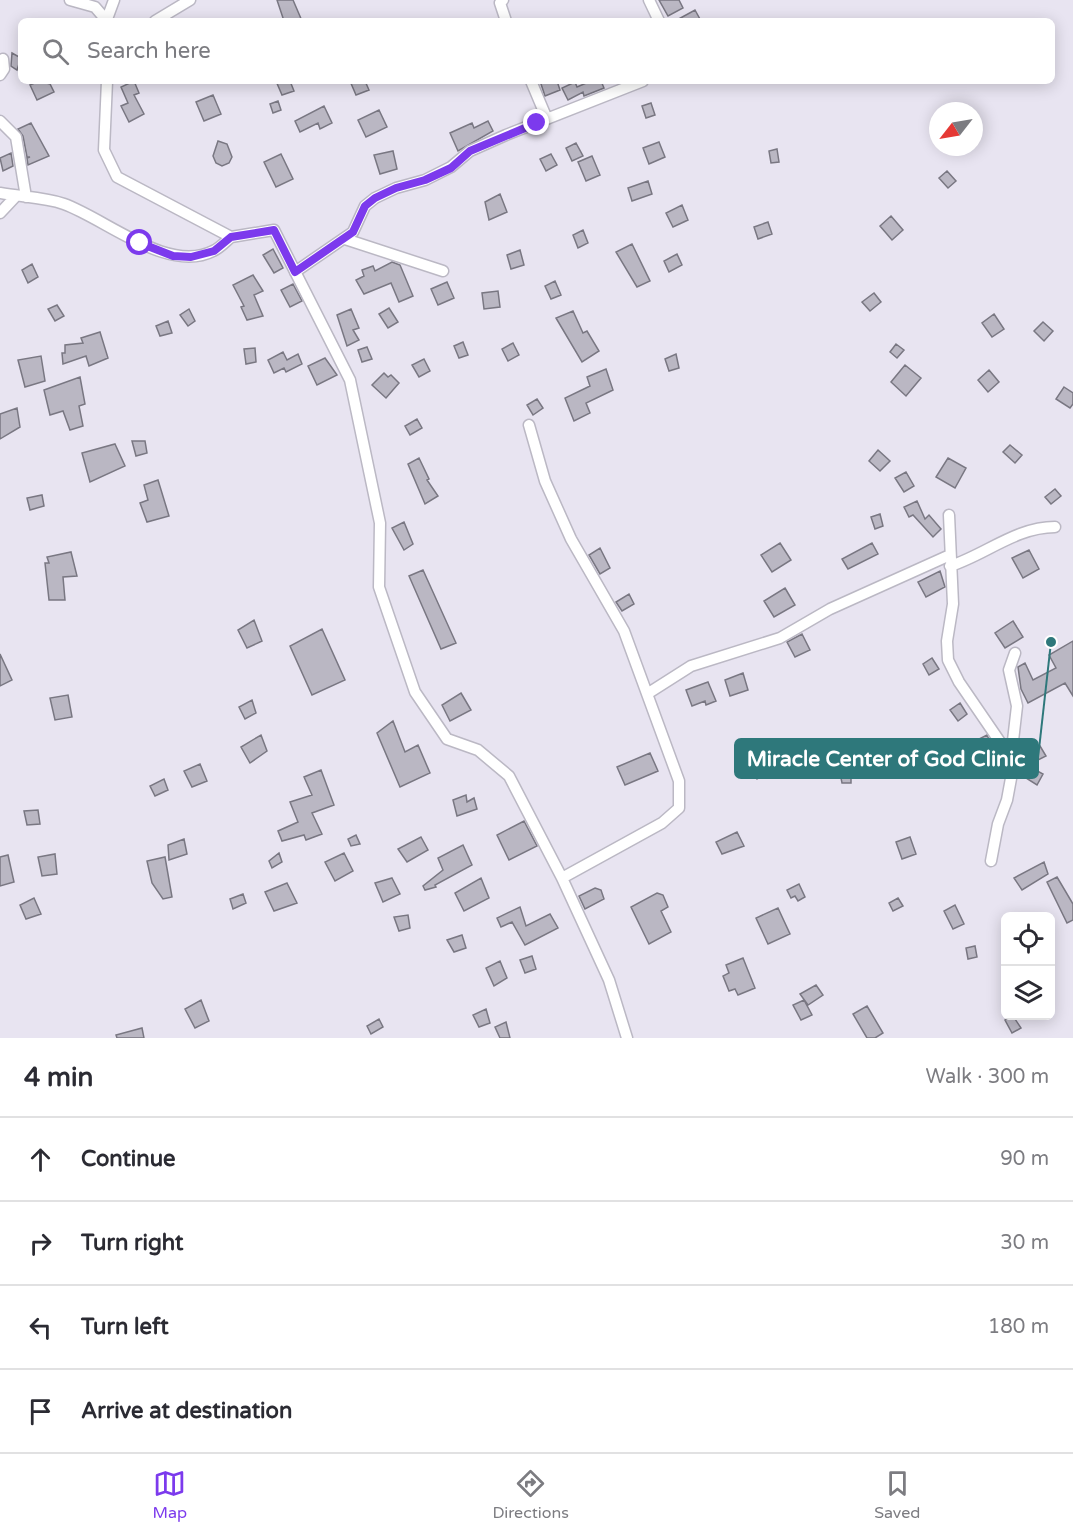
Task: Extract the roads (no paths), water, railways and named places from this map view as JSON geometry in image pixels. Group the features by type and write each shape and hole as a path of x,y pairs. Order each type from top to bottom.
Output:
{"street":[{"path":"70,0 94,7 105,18"},
{"path":"108,18 114,0"},
{"path":"160,18 188,0"},
{"path":"504,0 500,3 505,18"},
{"path":"649,0 658,18"},
{"path":"0,75 4,69 3,59"},
{"path":"107,84 104,150 117,177 231,237"},
{"path":"532,84 547,119"},
{"path":"295,272 353,232 365,206 375,198 451,168 470,151 635,84"},
{"path":"0,121 16,137 21,196"},
{"path":"0,193 64,204 140,243 173,256 191,257 214,251 231,237 274,230 350,380 381,523 379,587 415,692 447,739 478,750 509,776 562,878 609,980 627,1038"},
{"path":"0,213 21,196"},
{"path":"345,239 443,271"},
{"path":"529,425 545,481 571,539 624,631 680,781 679,807 662,823 562,878"},
{"path":"949,515 953,604 947,641 948,660 959,682 1011,758"},
{"path":"647,694 691,666 780,638 830,609 950,560 977,556 1019,534 1055,527"},
{"path":"992,861 998,824 1007,800 1012,772 1011,758 1017,706 1009,670 1015,653"}],"place":[{"name":"Miracle Center of God Clinic","path":"1051,642"}]}
